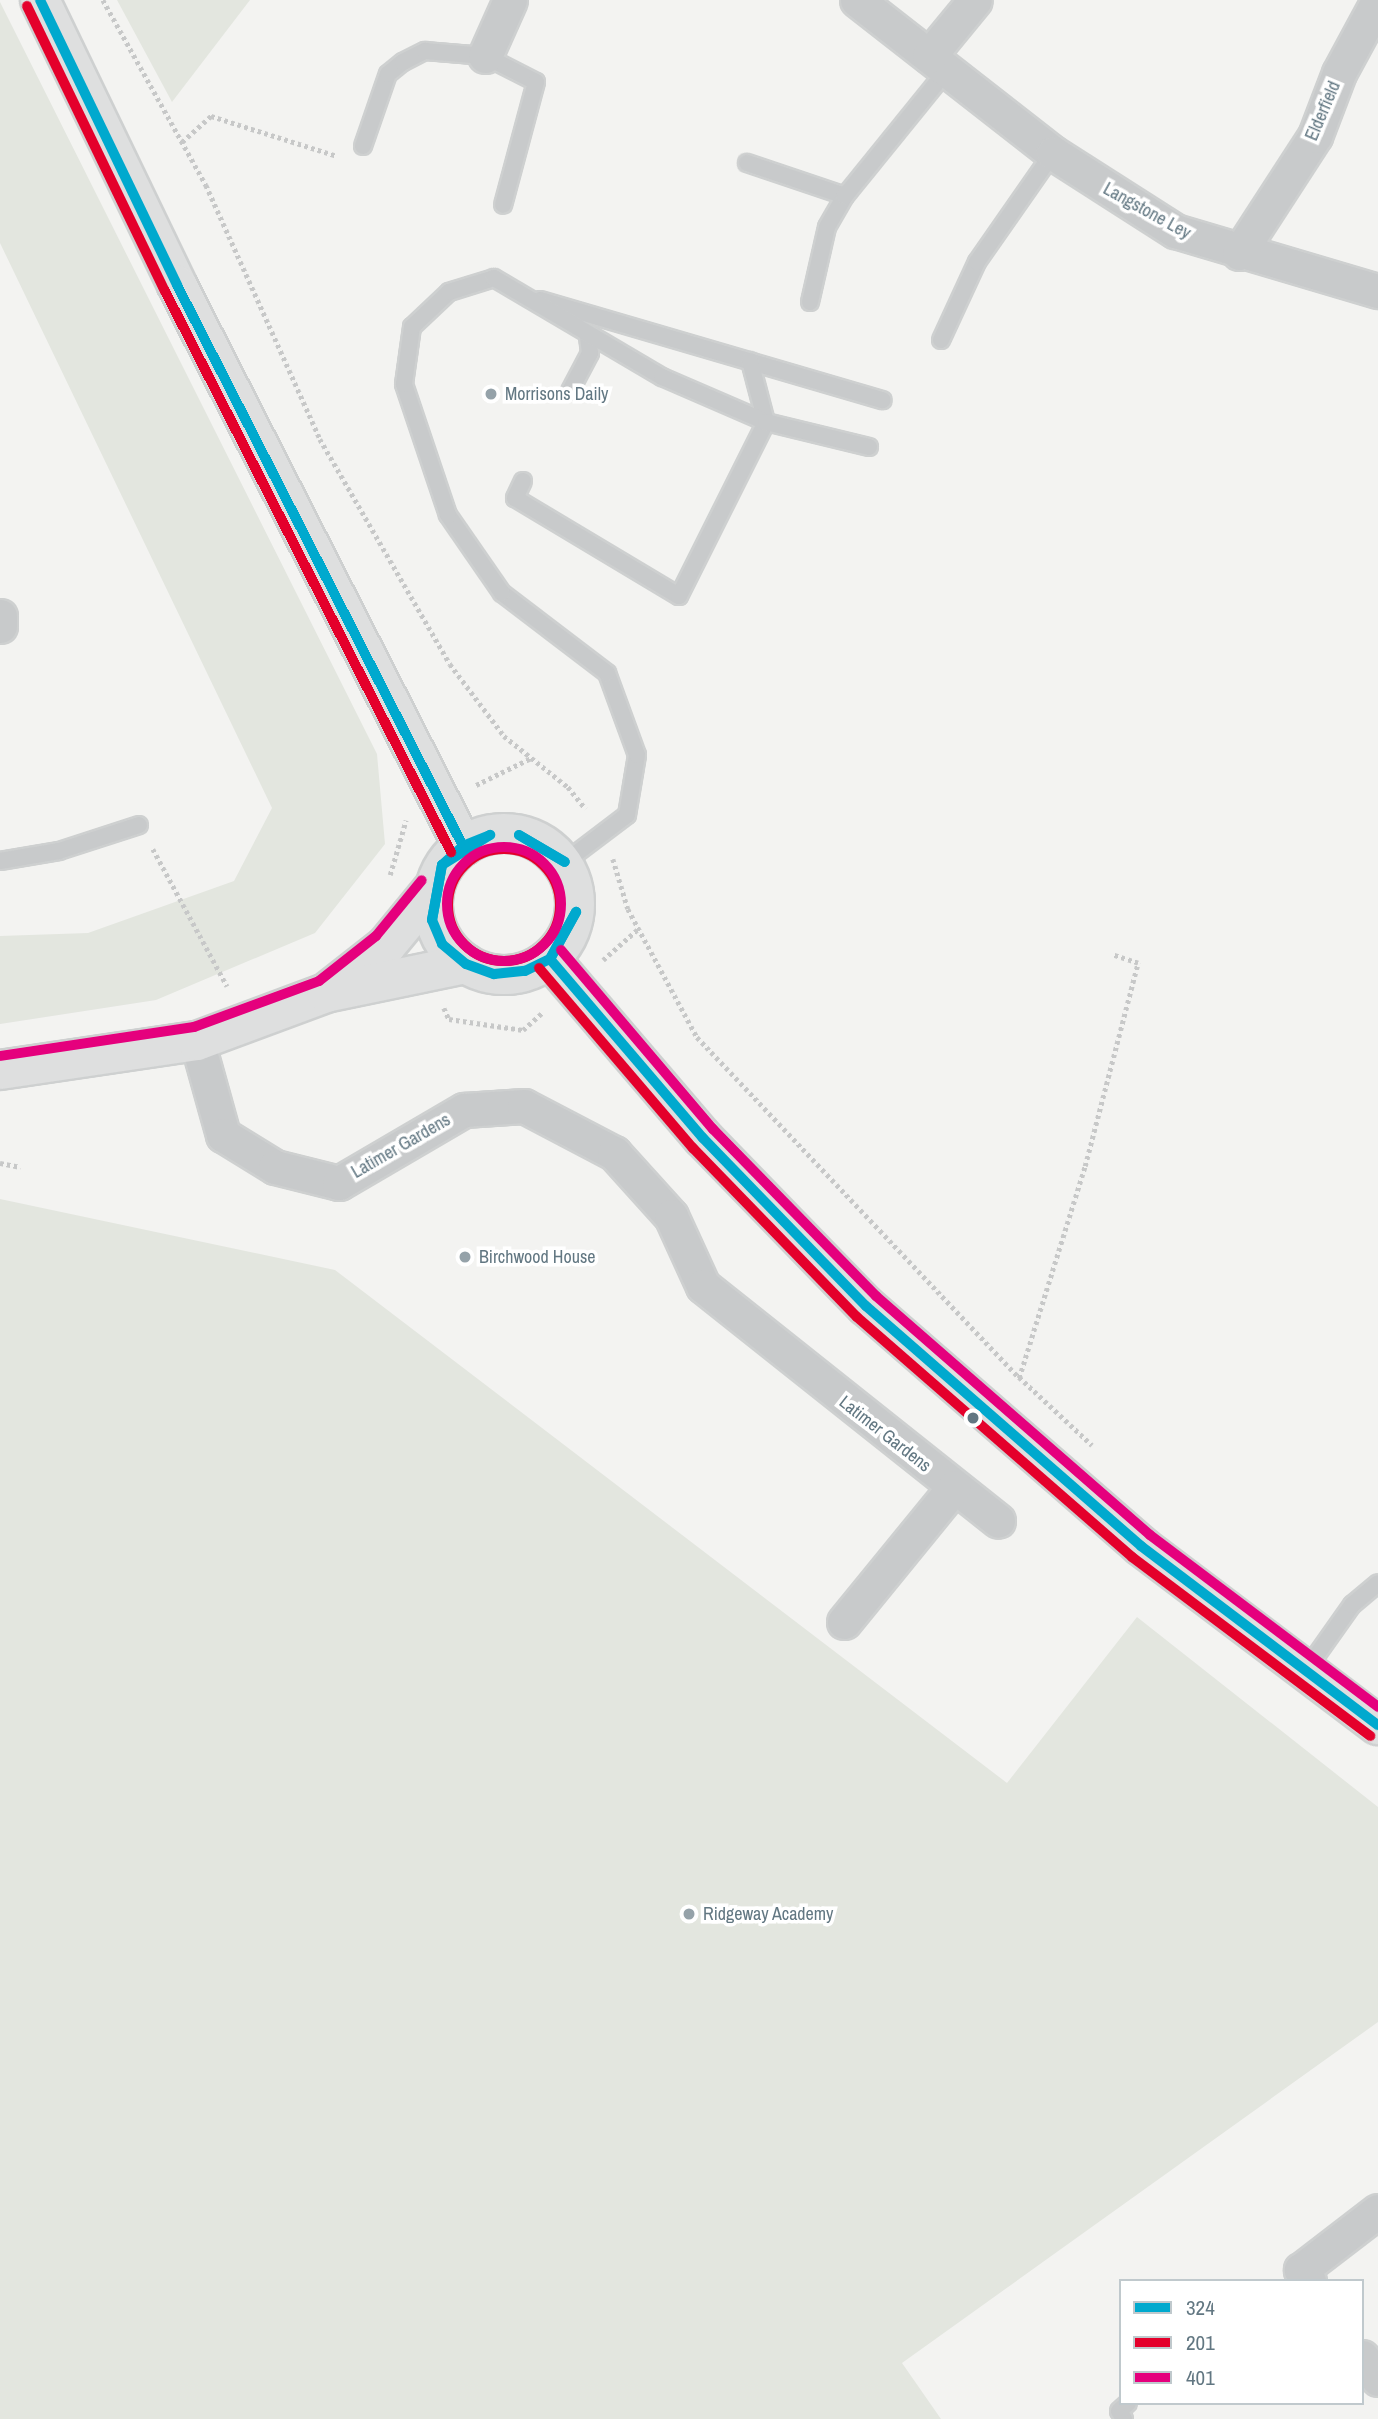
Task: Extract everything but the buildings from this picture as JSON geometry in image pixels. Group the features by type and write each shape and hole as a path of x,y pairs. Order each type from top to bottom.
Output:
{"main road":[{"path":"40,0 177,285 463,846"},
{"path":"562,973 576,912 576,886 565,862 519,835 490,835 463,846 442,865 433,889 432,920 442,943 466,964 494,974 524,971 562,973 712,1147 866,1306 986,1414 1141,1546 1378,1725"},
{"path":"326,993 405,923 433,889"},
{"path":"0,1070 197,1041 326,993 466,964"}],"street":[{"path":"485,56 510,0"},
{"name":"Langstone Ley","path":"857,0 1053,153 1175,231 1239,253 1378,291"},
{"path":"938,63 975,0"},
{"name":"Elderfield","path":"1239,253 1315,136 1353,43 1378,1"},
{"path":"0,616 0,626"},
{"name":"Latimer Gardens","path":"197,1041 223,1135 275,1167 339,1183 464,1110 524,1106 614,1153 671,1216 704,1286 998,1521"},
{"path":"844,1622 954,1487"},
{"path":"1299,2277 1378,2211"},
{"path":"1364,2360 1378,2379"}],"lane":[{"path":"363,146 388,74 402,62 425,51 485,56 536,82 503,205"},
{"path":"810,302 827,228 845,196 938,63"},
{"path":"941,340 977,262 1053,153"},
{"path":"747,163 845,196"},
{"path":"565,862 626,815 637,755 607,673 502,593 448,515 404,384 412,327 449,292 494,278 588,336 662,377 766,422 869,447"},
{"path":"517,293 883,400"},
{"path":"570,391 590,353 588,336"},
{"path":"523,481 515,498 679,596 766,422 750,361"},
{"path":"0,861 59,851 139,825"},
{"path":"1305,1672 1352,1605 1378,1583"},
{"path":"1124,2419 1119,2411 1126,2405"}],"path":[{"path":"103,0 182,142 320,439 450,664 503,736 568,787"},
{"path":"182,142 211,116 344,158"},
{"path":"405,923 388,880 403,822 531,758"},
{"path":"139,825 248,1023"},
{"path":"628,909 697,1037 1019,1377 1098,1451"},
{"path":"428,972 449,1019 523,1030 562,973 639,929"},
{"path":"986,1414 1019,1377 1085,1166 1138,963 1114,955"},
{"path":"0,1163 21,1167"}],"shaded area":[{"path":"117,0 250,0 172,102"},
{"path":"0,2 377,754 385,844 315,933 156,1000 0,1024 0,936 88,933 234,881 272,808 0,243"},
{"name":"Ridgeway Academy","path":"0,1199 335,1270 1007,1783 1137,1617 1378,1807 1378,2022 902,2363 941,2419 0,2419"}],"transit line":[{"name":"324","path":"40,0 177,285 463,846"},
{"name":"201","path":"27,6 165,291 451,852"},
{"name":"324","path":"442,865 463,846 490,835"},
{"name":"324","path":"442,865 490,835"},
{"name":"324","path":"519,835 565,862"},
{"name":"324","path":"519,835 565,862"},
{"name":"401","path":"504,847 526,851 544,864 557,882 561,904 557,926 544,944 526,957 504,961 482,957 464,944 451,926 447,904 451,882 464,864 482,851 504,847"},
{"name":"201","path":"504,849 525,854 543,866 555,884 560,905 555,926 543,944 525,956 504,961 483,956 465,944 453,926 448,905 453,884 465,866 483,854 504,849"},
{"name":"324","path":"432,920 442,865"},
{"name":"324","path":"432,920 442,865"},
{"name":"401","path":"0,1056 194,1027 319,981 376,936 422,880"},
{"name":"324","path":"550,959 576,912"},
{"name":"324","path":"550,959 576,912"},
{"name":"324","path":"432,920 442,944 466,964 494,974 525,971 550,959"},
{"name":"401","path":"561,950 713,1129 876,1296 1150,1535 1378,1707"},
{"name":"324","path":"550,959 703,1138 866,1306 1141,1546 1378,1725"},
{"name":"201","path":"539,968 693,1148 857,1317 1132,1557 1370,1736"}],"place":[{"name":"Morrisons Daily","path":"491,394"},
{"name":"Birchwood House","path":"465,1257"},
{"name":"Ridgeway Academy","path":"689,1914"}]}
